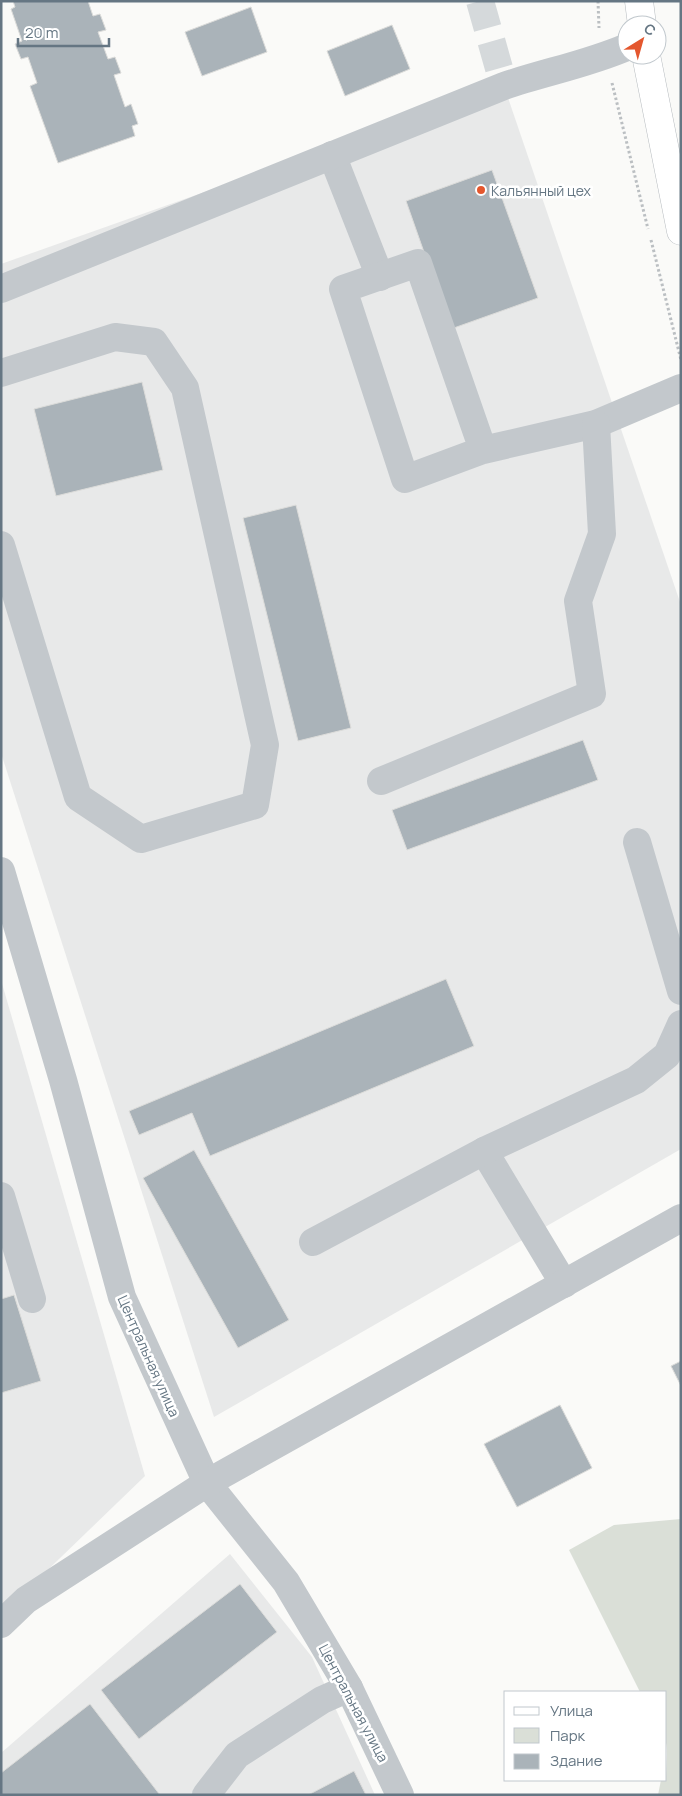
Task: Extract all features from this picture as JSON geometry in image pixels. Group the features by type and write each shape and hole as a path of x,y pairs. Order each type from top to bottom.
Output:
{"main road":[{"path":"639,1 641,15"},
{"path":"648,65 681,231"}],"street":[{"path":"1,289 504,86 616,51"},
{"path":"332,155 380,277"},
{"path":"483,450 418,263 343,289 406,480 483,450 596,424 681,388"},
{"path":"1,373 115,337 154,342 186,388 265,745 255,805 141,839 78,797 1,545"},
{"path":"380,781 592,694 578,601 602,534 596,424"},
{"path":"637,842 681,991"},
{"name":"Центральная улица","path":"1,871 63,1080 122,1297 207,1483 286,1582 349,1688 400,1795"},
{"path":"312,1242 484,1151 636,1080 667,1055 681,1024"},
{"path":"484,1151 564,1284"},
{"path":"1,1196 32,1299"},
{"path":"1,1624 26,1600 207,1483 681,1218"},
{"path":"206,1795 237,1755 322,1700 349,1688"}],"path":[{"path":"598,1 598,24 616,51 681,360"}],"shaded area":[{"path":"504,86 681,605 681,1149 214,1417 1,753 1,264"},
{"path":"1,980 145,1476 1,1615"},
{"path":"230,1554 312,1657 375,1795 1,1795 1,1753"}],"green space":[{"path":"681,1519 681,1795 658,1795 661,1781 667,1781 667,1691 640,1691 569,1550 614,1525"}],"building":[{"path":"13,1 88,1 93,16 100,14 106,30 98,32 108,59 115,57 121,73 114,75 125,107 131,104 138,124 132,126 135,136 58,163 30,86 37,83 28,57 21,59 15,44 22,41 11,9 15,7"},
{"path":"251,7 267,52 202,76 185,32"},
{"path":"392,25 410,69 345,96 327,51"},
{"path":"492,170 538,298 451,329 406,201"},
{"path":"142,382 163,470 56,496 34,409"},
{"path":"296,505 351,728 298,741 243,518"},
{"path":"583,740 598,780 407,850 392,810"},
{"path":"446,979 474,1046 210,1156 192,1113 139,1135 129,1111"},
{"path":"194,1150 289,1320 238,1348 143,1178"},
{"path":"14,1295 41,1381 1,1393 1,1299"},
{"path":"681,1361 681,1386 671,1366"},
{"path":"560,1405 592,1468 517,1507 484,1444"},
{"path":"240,1584 277,1632 139,1739 101,1690"},
{"path":"90,1704 160,1795 1,1795 1,1773"},
{"path":"354,1771 366,1795 308,1795"}],"tunnel":[{"path":"480,1 504,86"}],"place":[{"name":"Кальянный цех","path":"481,190"}]}
